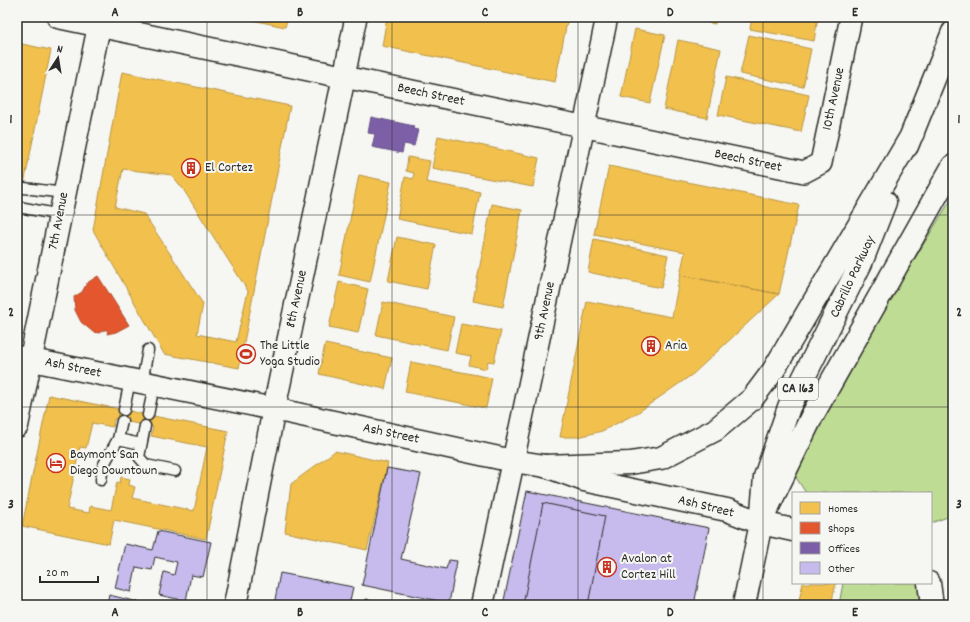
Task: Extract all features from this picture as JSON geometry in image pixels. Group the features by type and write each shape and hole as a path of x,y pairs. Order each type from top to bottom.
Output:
{"main road":[{"name":"Beech Street","path":"58,17 100,22 344,77"},
{"name":"7th Avenue","path":"17,426 24,358 61,215 64,193 100,22"},
{"name":"Cabrillo Parkway","path":"761,523 765,477 789,407 862,263 953,32"},
{"name":"8th Avenue","path":"235,605 274,409 344,77"},
{"path":"545,466 630,463 661,458 715,430 752,399 777,365 913,133"},
{"path":"744,605 761,523 812,416 953,166"},
{"name":"Ash Street","path":"24,358 274,409 513,461 545,466 584,480 727,510 761,523 792,530"},
{"name":"9th Avenue","path":"482,605 513,461"},
{"path":"929,584 932,605"}],"street":[{"name":"8th Avenue","path":"344,77 356,17"},
{"name":"9th Avenue","path":"513,461 607,17"},
{"name":"10th Avenue","path":"804,172 821,163 851,17"},
{"name":"Beech Street","path":"344,77 804,172"}],"lane":[{"path":"24,188 64,193"},
{"path":"19,207 61,215"},
{"path":"148,350 142,382 148,415"},
{"path":"124,410 142,382"},
{"path":"100,480 103,466 118,439 122,421"},
{"path":"145,426 139,457 146,465 175,471"},
{"path":"118,439 142,444"}],"green space":[{"path":"953,196 953,515 932,523 932,492 805,492 795,476 810,440 884,309"},
{"path":"843,584 918,584 920,588 922,605 839,605"}],"building: Homes":[{"path":"238,17 288,17 285,27"},
{"path":"387,17 568,17 555,82 382,46"},
{"path":"680,17 716,17 715,24"},
{"path":"752,17 818,17 814,41 750,29"},
{"path":"635,29 665,35 650,103 621,97"},
{"path":"749,35 811,49 803,87 740,74"},
{"path":"678,40 721,49 707,118 664,109"},
{"path":"17,43 51,50 17,219"},
{"name":"El Cortez","path":"122,72 290,106 239,368 164,354 93,230"},
{"path":"726,77 809,95 801,132 718,115"},
{"path":"438,136 539,158 533,187 432,168"},
{"path":"408,157 430,161 426,182 480,192 472,234 397,219 405,177 413,179 414,173 406,171"},
{"path":"609,166 799,205 779,294 680,275 685,252 594,234"},
{"path":"123,169 172,175 183,189 248,291 236,342 197,334 203,304 144,214 115,207"},
{"path":"359,175 391,182 370,282 339,275"},
{"path":"492,204 522,210 503,307 473,301"},
{"path":"397,237 436,245 427,289 388,281"},
{"path":"594,239 668,255 661,288 588,272"},
{"name":"Aria","path":"680,275 779,294 693,374 637,413 602,431 578,437 560,437 587,301 672,317"},
{"path":"339,282 368,289 358,333 329,327"},
{"path":"383,302 454,317 447,350 376,335"},
{"path":"461,324 501,331 494,362 488,361 486,369 469,365 471,356 455,353"},
{"path":"325,344 392,358 385,389 319,374"},
{"path":"411,362 492,378 486,408 405,392"},
{"name":"Baymont San Diego Downtown","path":"49,395 228,431 206,539 114,520 109,544 22,526","holes":["114,419 153,427 151,436 207,447 194,511 132,498 135,487 129,485 130,479 121,477 120,483 117,482 111,510 90,506 89,513 67,509 80,447 86,448 92,423 113,427"]},
{"path":"335,451 388,463 367,550 285,532 291,484"},
{"path":"803,584 836,584 831,605 798,605"}],"building: Shops":[{"path":"98,276 129,325 116,332 107,334 108,330 104,330 99,333 93,332 81,322 75,310 74,297 82,292 87,283"}],"building: Offices":[{"path":"371,117 414,126 413,129 418,130 414,146 404,144 402,153 372,147 375,134 368,133"}],"building: Other":[{"path":"387,468 421,474 401,559 446,569 449,560 457,561 449,603 362,585"},
{"name":"Avalon at Cortez Hill","path":"527,491 709,528 694,605 503,605"},
{"path":"543,503 605,516 588,605 523,605"},
{"path":"158,531 211,542 203,577 191,575 186,601 159,595 164,572 174,575 177,562 155,557 152,570 136,567 131,592 115,588 125,544 153,550"},
{"path":"280,573 353,587 349,605 274,605"},
{"path":"109,595 134,601 152,605 107,605"},
{"path":"366,599 399,605 365,605"}],"place":[{"name":"El Cortez","path":"191,168"},
{"name":"Aria","path":"651,346"},
{"name":"The Little Yoga Studio","path":"246,354"},
{"name":"Baymont San Diego Downtown","path":"56,463"},
{"name":"Avalon at Cortez Hill","path":"607,567"}]}
